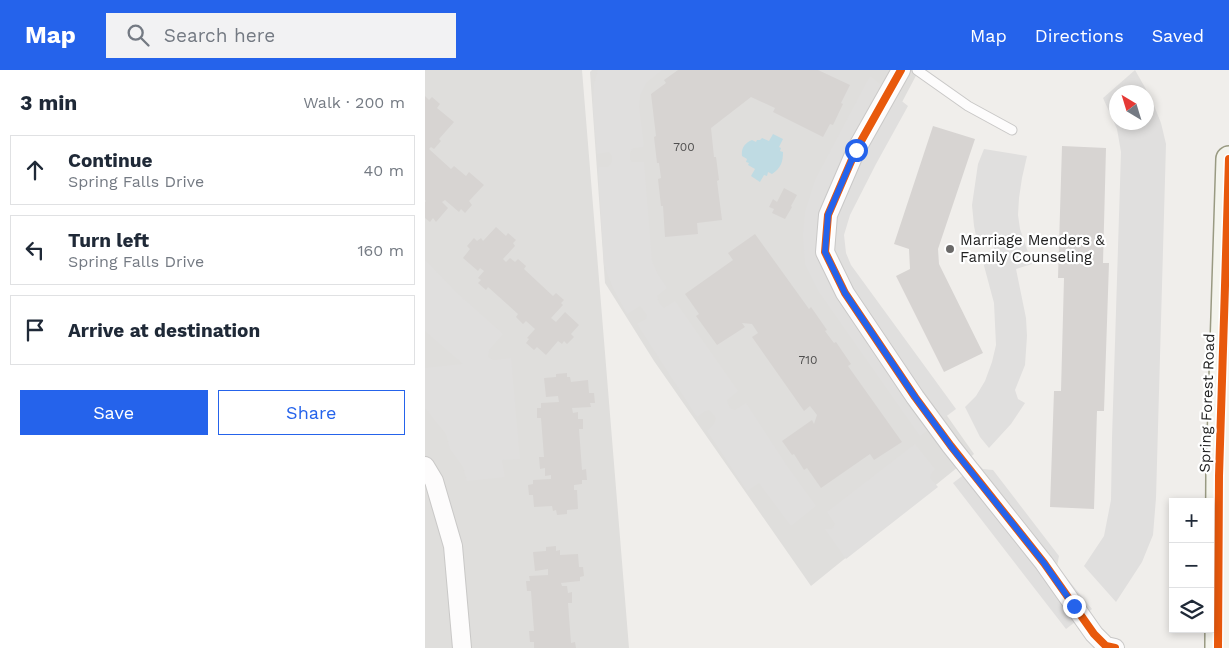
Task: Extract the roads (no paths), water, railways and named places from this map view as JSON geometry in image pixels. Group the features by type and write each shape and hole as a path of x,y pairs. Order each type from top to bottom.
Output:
{"main road":[{"name":"Spring Forest Road","path":"1218,647 1219,476 1229,159"}],"street":[{"path":"901,70 856,150 828,215 825,252 845,293 930,418 1044,563 1094,634 1106,646 1115,648"},
{"path":"425,466 434,481 453,546 462,648"}],"lane":[{"path":"917,70 968,106 1012,130"}],"water":[{"path":"773,134 783,139 779,147 781,148 780,151 783,152 782,162 775,172 772,174 768,172 767,176 764,175 760,182 751,176 755,169 748,165 747,159 742,156 742,151 745,144 750,141 756,142 762,138 769,141"}],"place":[{"name":"Marriage Menders & Family Counseling","path":"950,249"}]}
